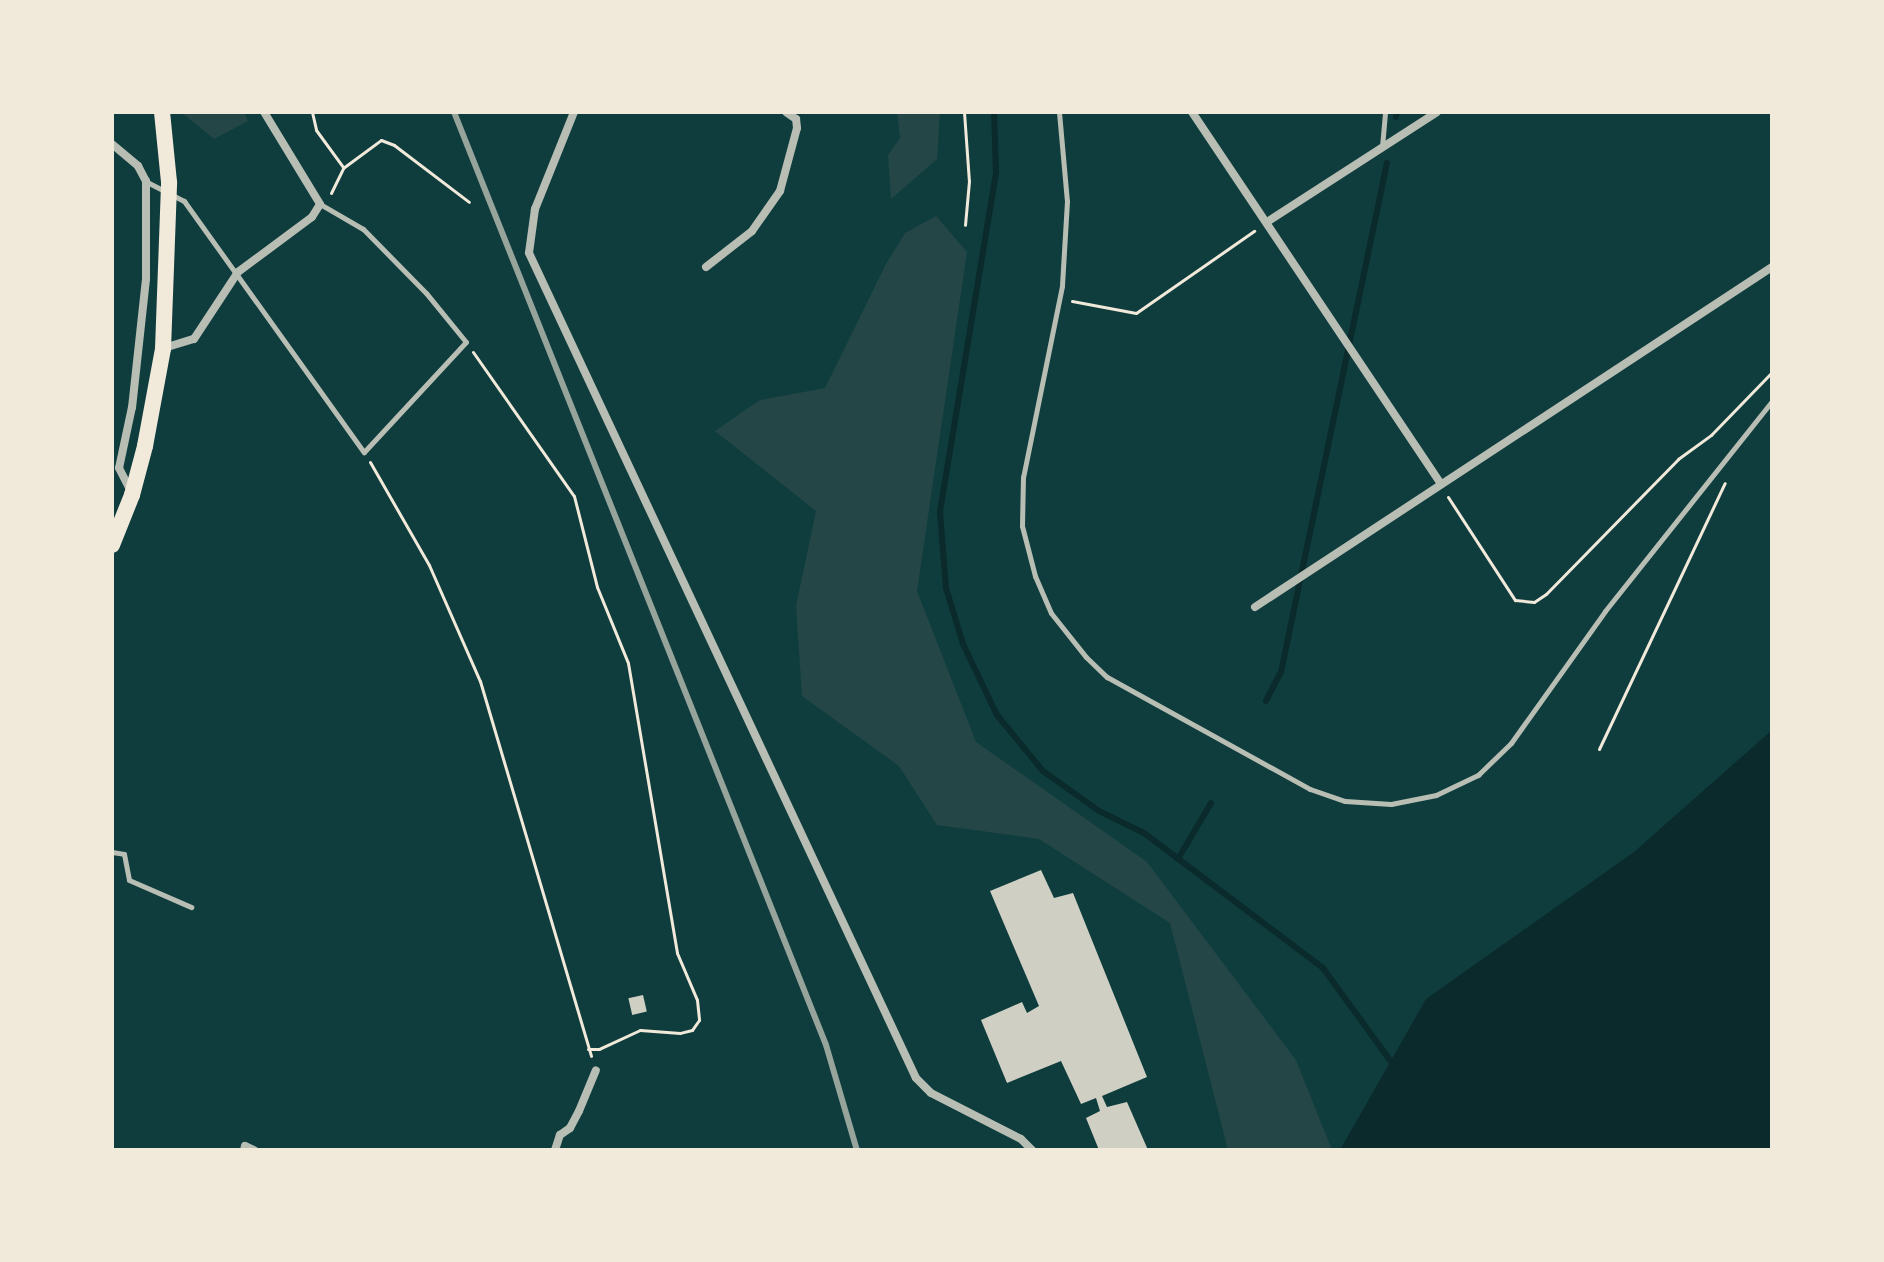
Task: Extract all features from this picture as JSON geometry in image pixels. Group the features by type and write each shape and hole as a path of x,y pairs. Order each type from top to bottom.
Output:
{"highway":[{"path":"112,545 132,495 145,446 163,349 169,182 162,112"}],"street":[{"path":"163,349 194,339 238,272 312,217 320,204 264,112"},
{"path":"574,112 535,209 529,253 884,1017 916,1078 931,1093 1021,1139 1032,1150"},
{"path":"706,267 752,231 780,191 797,128 796,119 786,112"},
{"path":"1192,112 1440,483"},
{"path":"1267,222 1437,112"},
{"path":"112,144 138,166 146,181 145,291 132,407 119,468 132,495"},
{"path":"1255,607 1772,267"},
{"path":"555,1150 560,1135 570,1128 579,1111 596,1070"},
{"path":"244,1150 245,1146 254,1150"}],"lane":[{"path":"1059,112 1067,201 1059,298 1023,477 1022,526 1035,576 1051,613 1086,657 1107,677 1310,789 1345,801 1391,804 1436,795 1478,775 1511,743 1605,611 1772,401"},
{"path":"1382,149 1385,112"},
{"path":"146,181 184,201 238,272 364,452 466,342 426,293 363,229 320,204"},
{"path":"112,852 124,854 129,880 191,907"}],"path":[{"path":"312,112 316,130 343,168"},
{"path":"964,112 969,181 965,225"},
{"path":"330,194 343,168 381,140 394,145 469,202"},
{"path":"1059,298 1136,313 1267,222"},
{"path":"466,342 574,496 597,587 628,663 677,953 697,1000 699,1020 692,1030 680,1033 640,1030 599,1049 588,1049"},
{"path":"1440,483 1515,600 1534,602 1546,594 1678,459 1711,435 1772,372"},
{"path":"364,452 429,565 480,681 596,1070"},
{"path":"1599,749 1725,483"}],"shaded area":[{"path":"181,112 244,112 248,121 214,139"},
{"path":"897,112 940,112 937,159 891,199 888,155 900,138"},
{"path":"936,216 967,252 917,591 976,742 1147,862 1296,1060 1332,1150 1228,1150 1170,923 1039,839 937,825 899,766 802,696 796,606 816,511 715,431 760,400 825,388 886,264 905,233"},
{"path":"1772,730 1772,1150 1340,1150 1426,999 1634,852"}],"building":[{"path":"1041,870 1054,898 1073,893 1147,1077 1102,1096 1107,1107 1127,1102 1148,1150 1099,1150 1086,1118 1100,1111 1096,1098 1081,1104 1061,1061 1007,1083 981,1020 1022,1002 1027,1013 1039,1006 990,891"},
{"path":"643,995 647,1012 632,1015 628,998"}],"waterway":[{"path":"994,112 996,173 940,512 946,588 963,644 997,715 1043,771 1099,811 1144,833 1323,968 1395,1067"},
{"path":"1396,117 1397,112"},
{"path":"1266,701 1281,672 1387,163"},
{"path":"1178,859 1211,803"}],"railway":[{"path":"454,112 826,1045 857,1150"}]}
